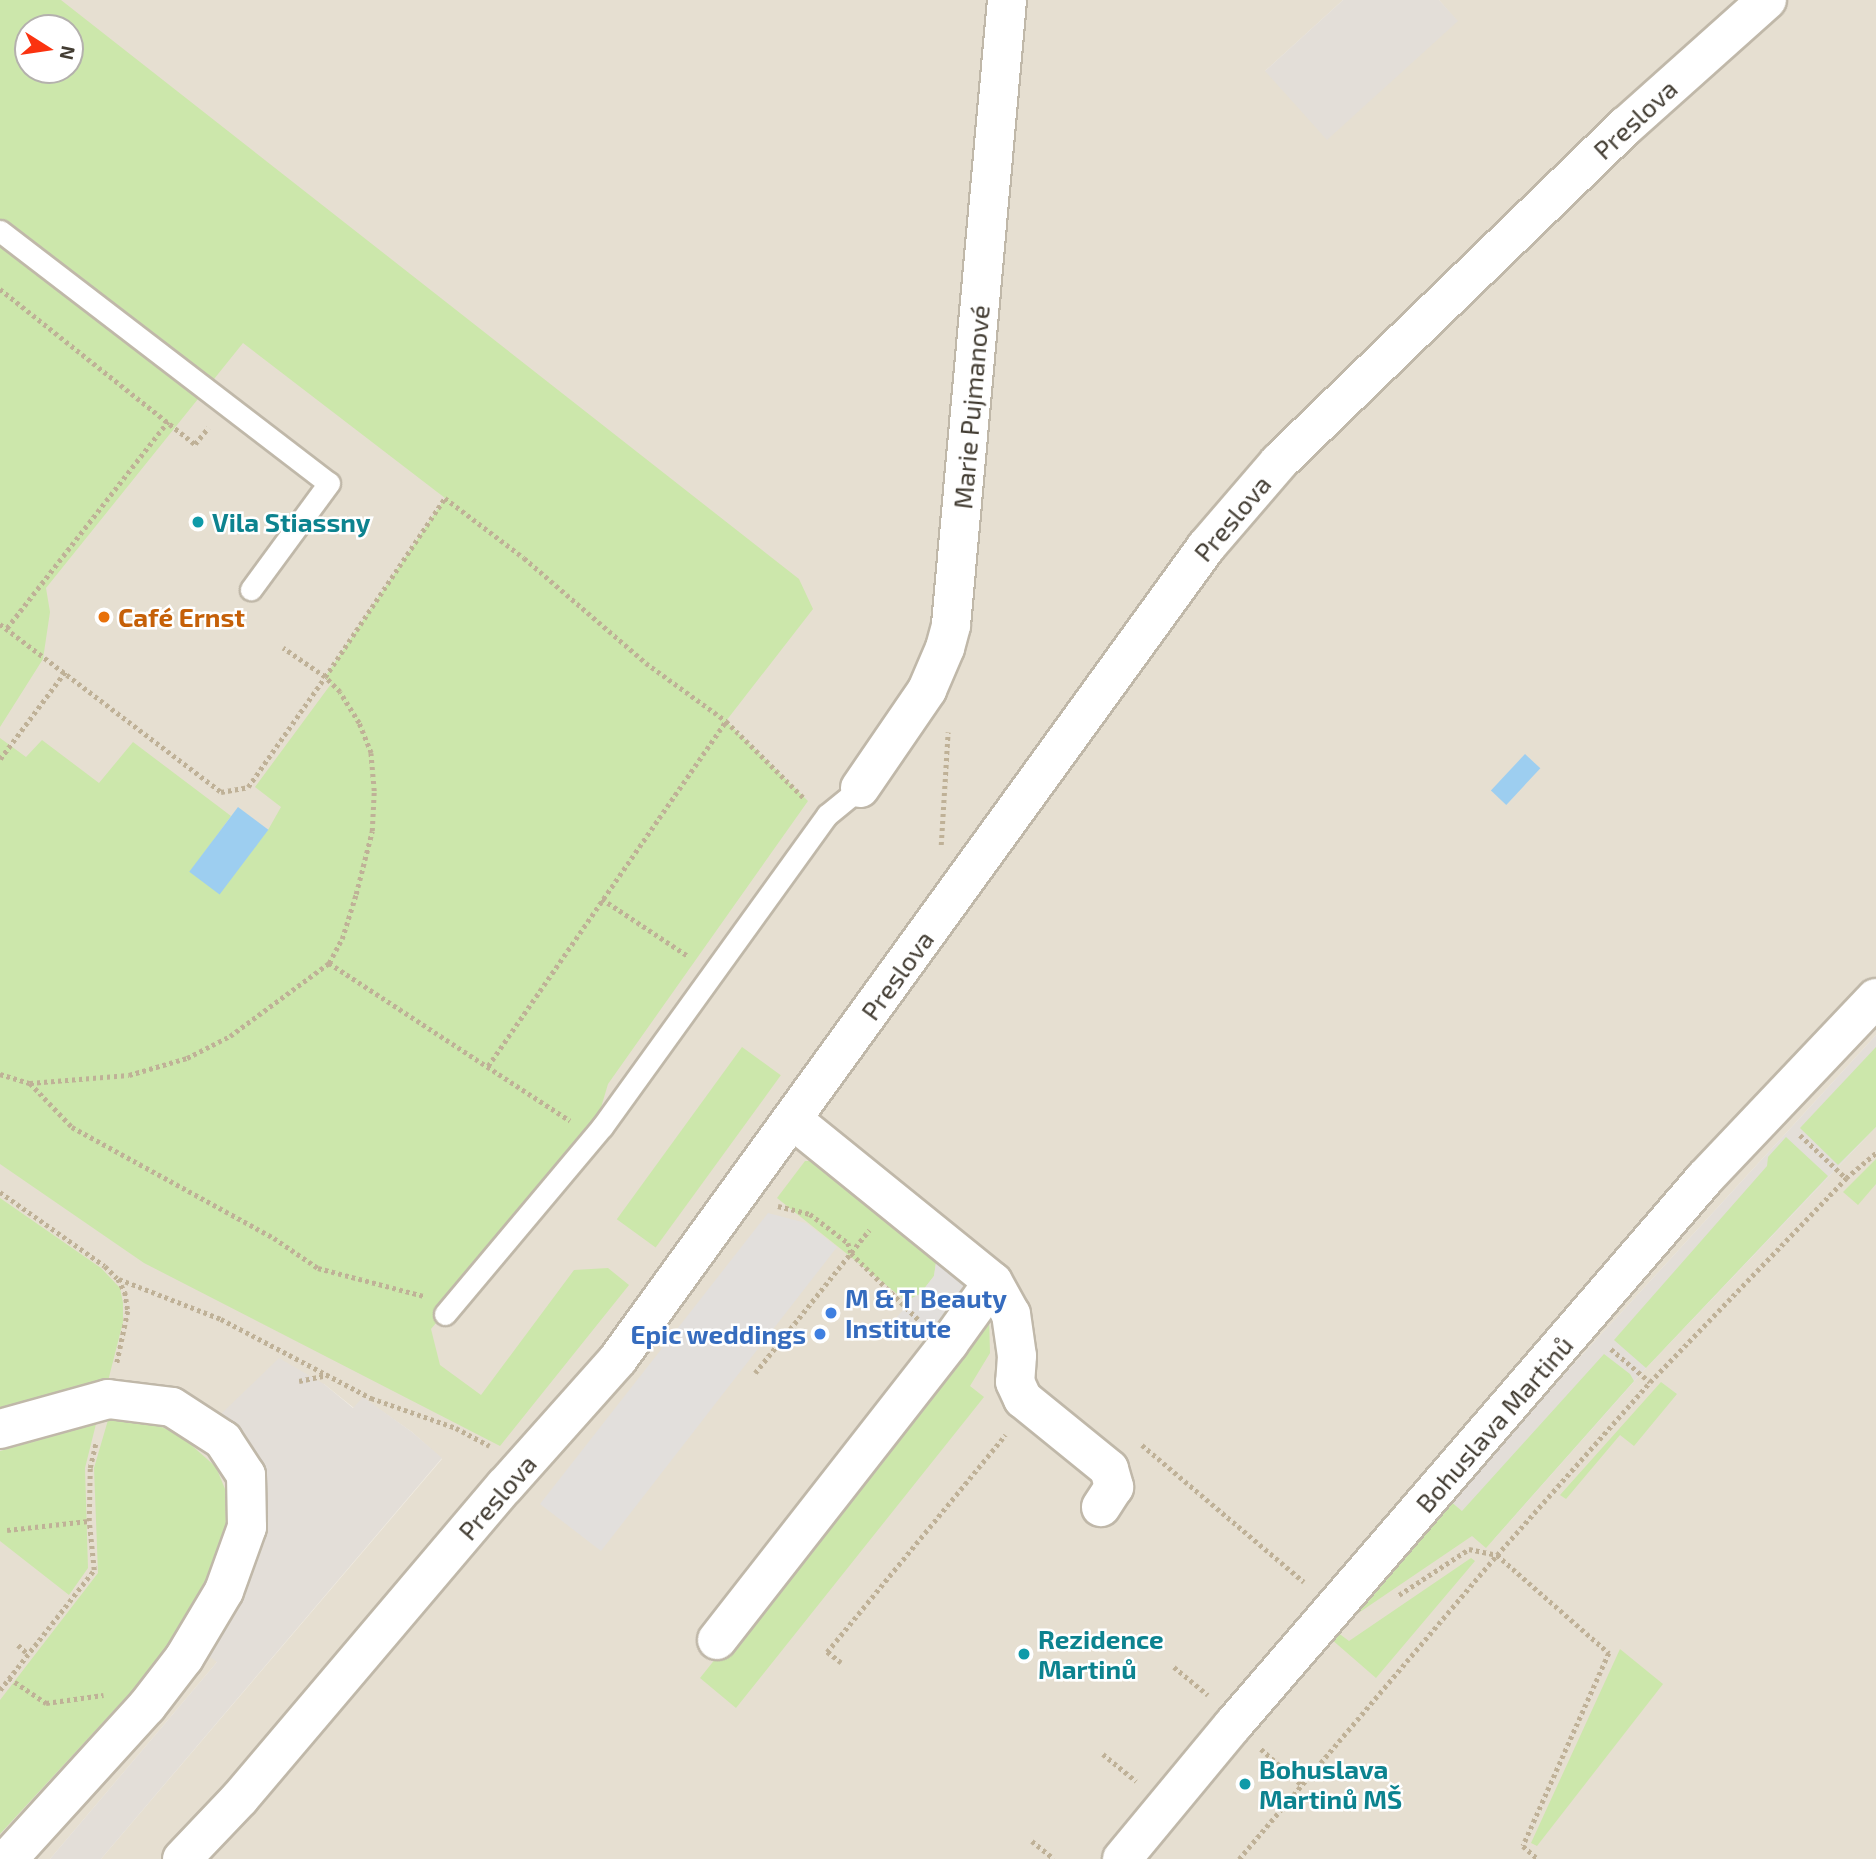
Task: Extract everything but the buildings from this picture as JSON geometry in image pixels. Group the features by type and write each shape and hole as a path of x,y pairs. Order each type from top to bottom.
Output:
{"street":[{"name":"Marie Pujmanové","path":"860,788 927,690 945,649 951,625 1007,0"},
{"name":"Preslova","path":"182,1859 240,1798 505,1486 618,1359 1215,536 1279,462 1626,126 1767,0"},
{"name":"Bohuslava Martinů","path":"1122,1859 1224,1712 1705,1178 1876,998"},
{"path":"793,1120 993,1282 1012,1314 1017,1356 1015,1382 1023,1399 1110,1469 1114,1487 1101,1507"},
{"path":"717,1640 751,1576 821,1484 894,1394 949,1343 993,1282"},
{"path":"0,1429 108,1399 172,1407 223,1440 246,1475 247,1527 224,1591 184,1658 148,1706 8,1859"}],"lane":[{"path":"0,231 330,483 251,589"},
{"path":"445,1314 594,1137 827,815 860,788"}],"path":[{"path":"0,289 195,444 226,405"},
{"path":"7,628 168,421"},
{"path":"0,624 221,792 248,787 445,498 524,558 646,663 726,721 803,797 827,815"},
{"path":"0,1074 30,1083 129,1075 187,1058 230,1036 329,963 342,939 372,831 374,791 371,753 359,723 340,692 325,677 283,648"},
{"path":"0,759 65,672"},
{"path":"488,1066 726,721"},
{"path":"940,850 948,731"},
{"path":"601,899 714,973"},
{"path":"329,963 594,1137"},
{"path":"30,1083 72,1127 274,1238 318,1268 426,1296 445,1314"},
{"path":"1796,1131 1846,1178"},
{"path":"1239,1859 1497,1555 1650,1382 1846,1178 1876,1153"},
{"path":"796,1208 810,1214 848,1242 851,1253 905,1308 949,1343"},
{"path":"755,1373 871,1227"},
{"path":"118,1279 221,1319 371,1398 456,1428 501,1452"},
{"path":"1609,1347 1650,1382"},
{"path":"299,1381 327,1375"},
{"path":"841,1663 827,1652 1006,1433"},
{"path":"1155,1457 1314,1591"},
{"path":"7,1530 89,1521"},
{"path":"1392,1600 1469,1549 1497,1555 1609,1653 1523,1846 1538,1859"},
{"path":"18,1645 28,1654"},
{"path":"1174,1667 1302,1785"},
{"path":"9,1678 46,1703 114,1694"},
{"path":"1103,1754 1142,1786"},
{"path":"1032,1841 1054,1859"}],"shaded area":[{"path":"0,0 1343,0 1265,71 1457,21 1439,0 1876,0 1876,1035 1449,1500 1494,1539 1646,1368 1876,1127 1876,1859 101,1859 442,1459 412,1432 363,1398 354,1408 324,1384 250,1468 217,1662 50,1859 0,1859"},
{"path":"1343,0 1439,0 1458,21 1327,140 1265,71"},
{"path":"1876,1035 1876,1127 1646,1368 1494,1539 1449,1500"},
{"path":"768,1213 806,1223 837,1247 601,1551 540,1504"},
{"path":"937,1256 983,1299 929,1339 906,1322 903,1325 895,1319 905,1308 906,1301 920,1294 934,1276"},
{"path":"279,1358 324,1384 353,1408 363,1397 412,1432 442,1458 101,1859 50,1859 217,1662 202,1651 250,1468 221,1414"}],"green space":[{"path":"0,0 61,0 79,14 14,14 14,84 84,84 84,18 799,579 813,609 726,721 808,801 608,1084 600,1111 602,1127 431,1329 440,1365 481,1395 574,1270 608,1268 629,1285 500,1446 144,1263 0,1164 0,738 26,757 42,740 99,783 133,742 231,816 190,872 268,830 281,807 255,787 331,684 325,677 445,498 243,343 46,588 50,612 43,659 0,727"},
{"path":"742,1047 781,1075 656,1248 617,1219"},
{"path":"1876,1047 1876,1127 1838,1165 1800,1128"},
{"path":"1786,1137 1828,1176 1646,1368 1614,1340 1767,1166 1768,1157"},
{"path":"1876,1159 1876,1184 1858,1205 1843,1192"},
{"path":"805,1161 820,1161 937,1256 934,1276 920,1294 906,1301 777,1198"},
{"path":"0,1198 101,1268 120,1288 123,1322 106,1389 0,1417"},
{"path":"989,1317 990,1353 970,1386 984,1397 736,1708 700,1678"},
{"path":"1604,1354 1630,1374 1634,1381 1486,1548 1472,1536 1354,1616 1344,1608 1449,1500 1462,1511"},
{"path":"1661,1382 1677,1394 1634,1446 1620,1435 1566,1499 1560,1495"},
{"path":"129,1418 157,1425 180,1435 216,1467 225,1489 226,1526 219,1555 179,1630 152,1669 0,1834 0,1700 98,1573 94,1468 108,1420"},
{"path":"96,1424 85,1468 88,1568 69,1595 0,1541 0,1451"},
{"path":"1471,1558 1475,1561 1376,1678 1323,1632 1329,1626 1349,1641"},
{"path":"1620,1649 1663,1684 1537,1846 1531,1843"}],"water":[{"path":"1525,754 1540,768 1506,805 1491,791"},
{"path":"238,807 268,830 220,895 189,872"}],"place":[{"name":"Vila Stiassny","path":"198,522"},
{"name":"Café Ernst","path":"104,617"},
{"name":"M & T Beauty Institute","path":"831,1313"},
{"name":"Epic weddings","path":"820,1334"},
{"name":"Rezidence Martinů","path":"1024,1654"},
{"name":"Bohuslava Martinů MŠ","path":"1245,1784"}]}
